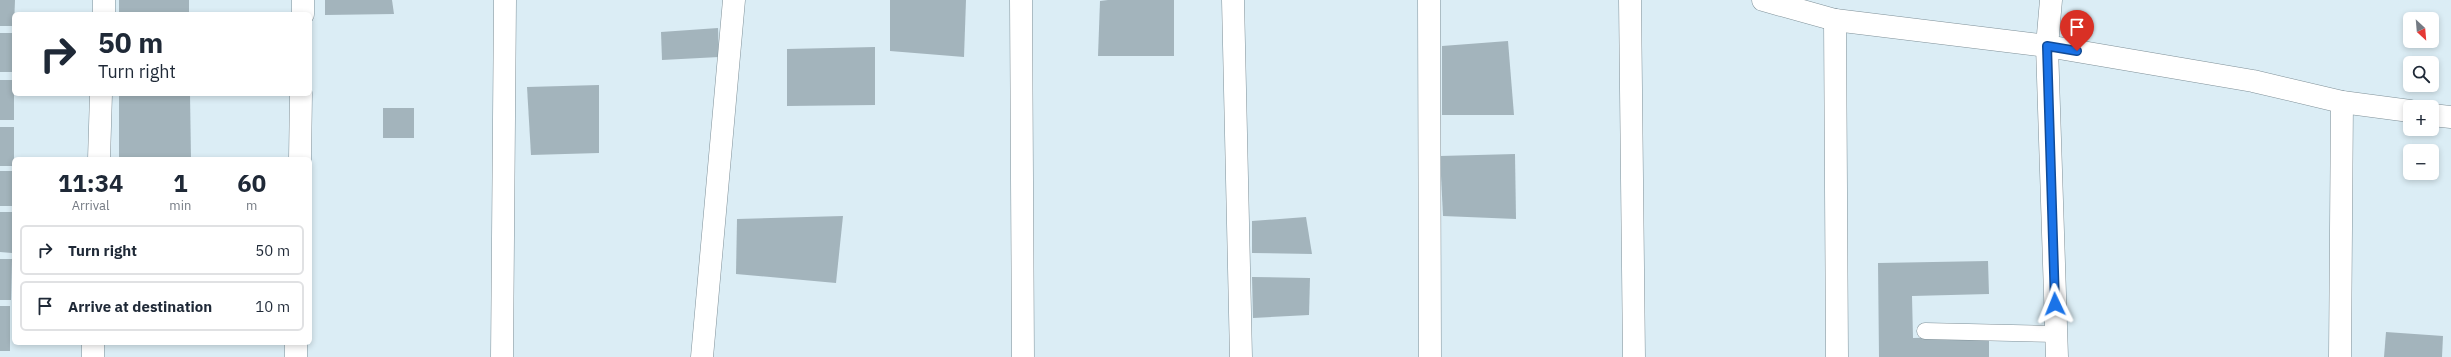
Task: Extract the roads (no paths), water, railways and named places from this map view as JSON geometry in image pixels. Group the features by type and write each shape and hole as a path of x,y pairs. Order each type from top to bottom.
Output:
{"street":[{"path":"104,0 104,12"},
{"path":"303,0 303,12"},
{"path":"502,357 505,0"},
{"path":"702,357 734,0"},
{"path":"1021,0 1023,357"},
{"path":"1232,0 1241,357"},
{"path":"1429,0 1430,357"},
{"path":"1630,0 1634,357"},
{"path":"1763,0 1835,20 2047,46 2253,80 2342,102 2403,110"},
{"path":"2051,0 2047,46 2057,357"},
{"path":"1835,20 1837,357"},
{"path":"99,157 101,96"},
{"path":"300,157 301,96"},
{"path":"2340,357 2342,102"},
{"path":"2439,115 2451,117"},
{"path":"93,357 94,345"},
{"path":"296,345 296,357"}],"lane":[{"path":"1925,331 2056,334"}]}
